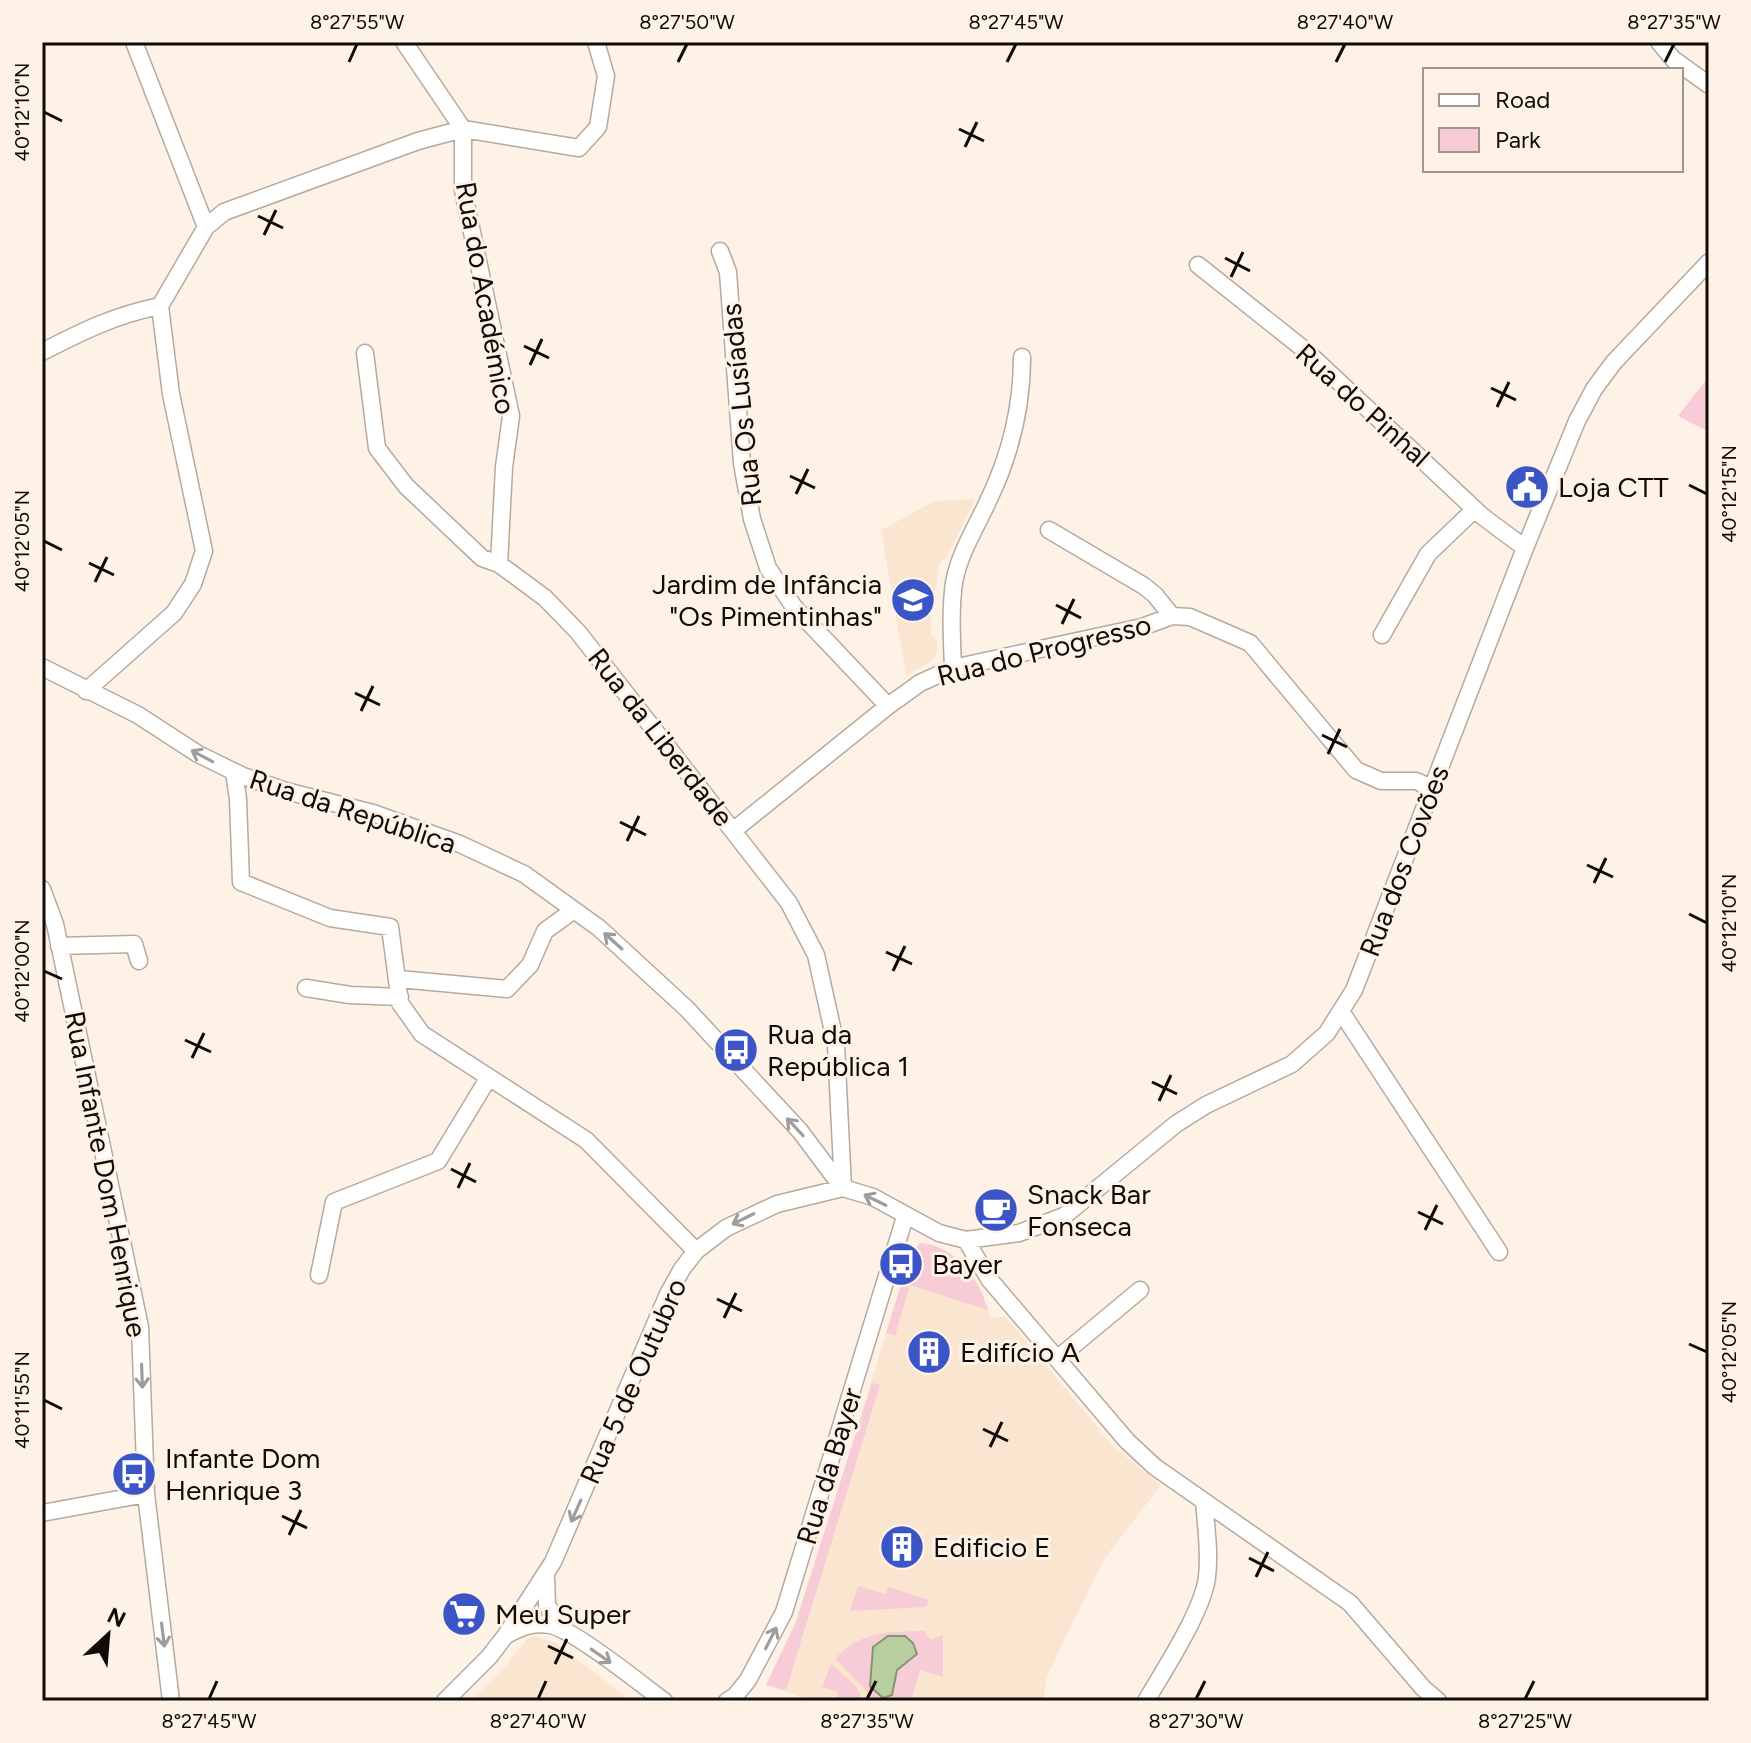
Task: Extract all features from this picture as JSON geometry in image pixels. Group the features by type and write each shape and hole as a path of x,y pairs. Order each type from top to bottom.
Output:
{"street":[{"path":"134,42 206,227"},
{"path":"404,42 463,129"},
{"path":"86,691 174,613 193,584 204,551 171,394 160,306 206,227 224,212 418,141 463,129 579,148 598,127 606,76 596,42"},
{"path":"1659,42 1673,59 1709,85"},
{"name":"Rua do Académico","path":"463,129 463,190 511,416 504,467 499,564"},
{"name":"Rua Os Lusíadas","path":"720,251 728,272 742,463 752,519 768,568 794,607 888,706"},
{"name":"Rua dos Covões","path":"905,1217 939,1233 966,1240 1019,1233 1064,1216 1176,1124 1206,1105 1292,1064 1327,1033 1354,990 1577,421 1594,389 1638,335 1709,262"},
{"name":"Rua do Pinhal","path":"1198,265 1306,351 1475,509 1525,548"},
{"path":"42,352 99,323 128,312 160,306"},
{"name":"Rua da Liberdade","path":"365,353 377,448 406,486 482,558 499,564 545,598 578,632 789,903 816,955 836,1045 843,1188"},
{"path":"953,668 951,621 955,581 1017,422 1022,389 1022,357"},
{"path":"1382,635 1428,554 1475,509"},
{"path":"1049,530 1144,586 1172,616"},
{"name":"Rua do Progresso","path":"734,830 920,683 953,668 1142,627 1172,616 1190,617 1250,643 1356,770 1381,781 1416,781 1432,788"},
{"name":"Rua da República","path":"42,667 138,715 198,754 234,772 286,791 373,813 460,844 524,874 599,928 687,1009 800,1131 843,1188"},
{"path":"234,772 241,882 330,918 390,927 400,1003 422,1034 586,1140 696,1251"},
{"name":"Rua Infante Dom Henrique","path":"42,889 55,924 140,1327 146,1494 171,1701"},
{"path":"399,979 507,989 530,965 545,931 574,910"},
{"path":"59,946 134,944 139,961"},
{"path":"306,988 350,995 400,997"},
{"path":"1342,1013 1499,1252"},
{"path":"319,1275 334,1202 438,1161 489,1077"},
{"path":"843,1188 873,1197 905,1217"},
{"name":"Rua 5 de Outubro","path":"445,1701 489,1657 546,1576 668,1294 682,1269 696,1251 726,1228 777,1204 843,1188"},
{"name":"Rua da Bayer","path":"727,1701 748,1680 784,1612 905,1217"},
{"path":"966,1240 989,1279 1127,1441 1155,1467 1350,1603 1423,1688 1438,1701"},
{"path":"1057,1359 1140,1290"},
{"path":"42,1513 146,1494"},
{"path":"1146,1701 1192,1617 1207,1580 1204,1502"},
{"path":"546,1576 547,1605 562,1628 664,1701"},
{"path":"506,1635 535,1624 562,1628"}],"shaded area":[{"name":"Jardim de Infância \"Os Pimentinhas\"","path":"975,499 947,558 940,562 931,614 931,635 937,640 937,652 934,659 906,676 881,530 935,501"},
{"path":"920,1243 949,1254 968,1269 981,1288 991,1318 1005,1316 1113,1446 1161,1485 1103,1561 1047,1676 1043,1701 813,1701 766,1685 795,1624 810,1581 910,1255"},
{"path":"535,1636 556,1643 631,1701 470,1701 527,1639"},
{"path":"888,1636 905,1636 913,1643 917,1654 897,1670 892,1695 883,1698 870,1686 873,1647"}],"green space":[{"path":"1709,376 1709,432 1678,416"},
{"path":"920,1243 933,1245 955,1257 972,1276 988,1310 910,1285 895,1336 886,1333 910,1255"},
{"path":"872,1383 880,1385 786,1690 766,1685 795,1624"},
{"path":"858,1586 886,1594 888,1587 929,1600 926,1607 850,1611"},
{"path":"924,1631 930,1640 943,1635 943,1677 920,1670 911,1701 868,1701 867,1691 835,1659 865,1638"},
{"path":"831,1664 857,1687 862,1701 836,1701 838,1692 822,1687"}],"place":[{"name":"Loja CTT","path":"1527,487"},
{"name":"Jardim de Infância \"Os Pimentinhas\"","path":"913,600"},
{"name":"Rua da República 1","path":"736,1050"},
{"name":"Snack Bar Fonseca","path":"996,1210"},
{"name":"Bayer","path":"901,1264"},
{"name":"Edifício A","path":"929,1352"},
{"name":"Infante Dom Henrique 3","path":"134,1474"},
{"name":"Edificio E","path":"902,1547"},
{"name":"Meu Super","path":"464,1614"}]}
